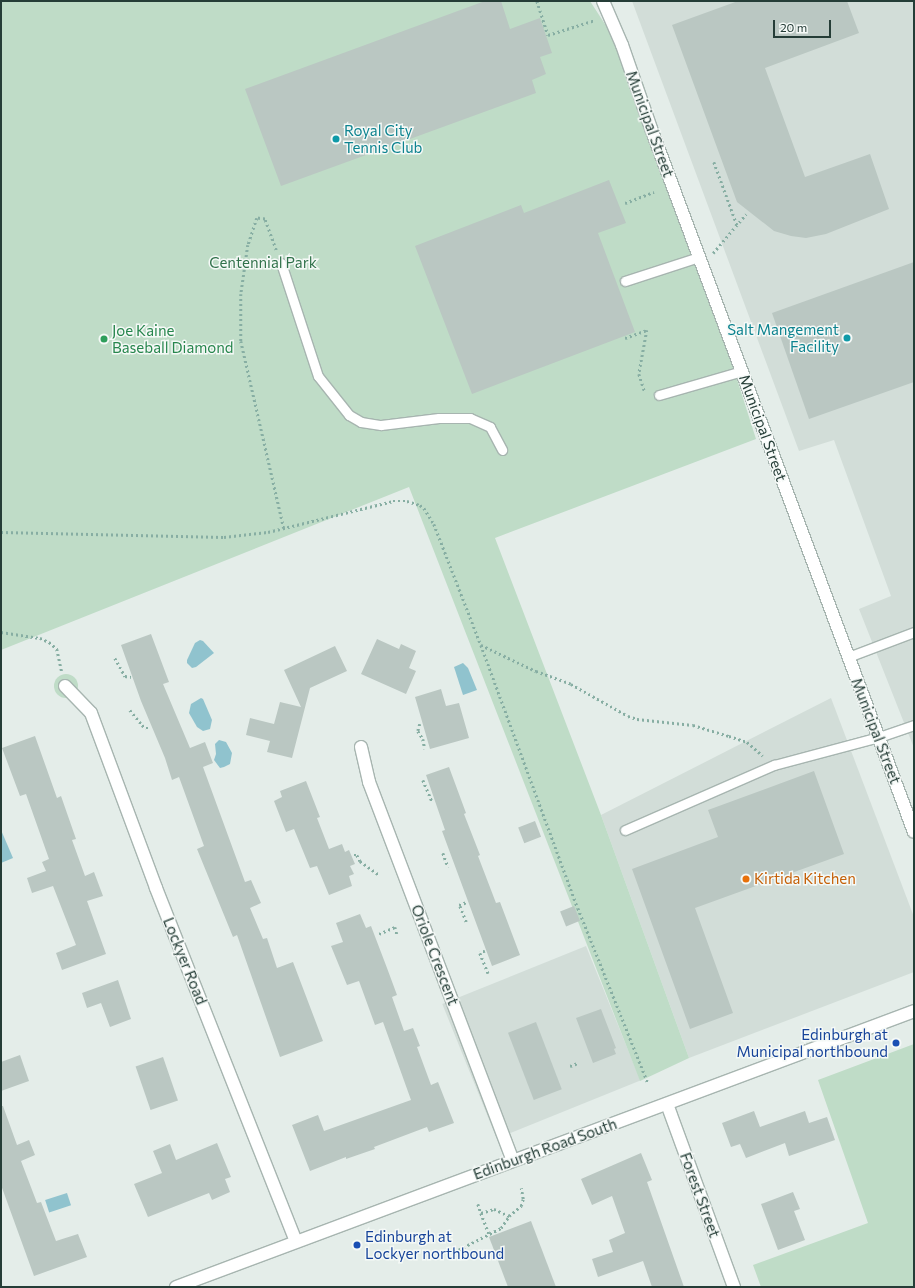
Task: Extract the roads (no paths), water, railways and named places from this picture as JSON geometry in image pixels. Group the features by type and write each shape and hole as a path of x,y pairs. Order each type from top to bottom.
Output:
{"street":[{"name":"Municipal Street","path":"603,1 914,832"},
{"name":"Lockyer Road","path":"65,686 91,712 156,888 296,1241"},
{"name":"Oriole Crescent","path":"361,748 369,782 513,1161"},
{"name":"Edinburgh Road South","path":"176,1287 667,1104 914,1010"},
{"name":"Forest Street","path":"667,1104 734,1287"}],"lane":[{"path":"625,281 699,256"},
{"path":"282,264 318,376 349,415 361,422 381,426 439,418 470,418 490,427 502,450"},
{"path":"659,395 742,371"},
{"path":"848,657 914,632"},
{"path":"625,830 774,765 879,737 914,725"}],"water":[{"path":"200,640 203,641 214,653 196,667 192,668 187,663 187,660 195,643"},
{"path":"463,663 468,668 477,690 463,695 454,667"},
{"path":"201,698 203,699 212,720 210,729 203,731 197,727 189,713 191,704"},
{"path":"219,740 226,742 232,753 230,764 220,768 214,760 216,754 215,744"},
{"path":"1,830 13,858 1,863"},
{"path":"67,1193 71,1205 49,1212 45,1200"}],"place":[{"name":"Royal City Tennis Club","path":"336,139"},
{"name":"Salt Mangement Facility","path":"847,338"},
{"name":"Joe Kaine Baseball Diamond","path":"104,339"},
{"name":"Kirtida Kitchen","path":"746,879"},
{"name":"Edinburgh at Municipal northbound","path":"896,1043"},
{"name":"Edinburgh at Lockyer northbound","path":"357,1245"}],"park label":[{"name":"Centennial Park","path":"263,263"}]}
